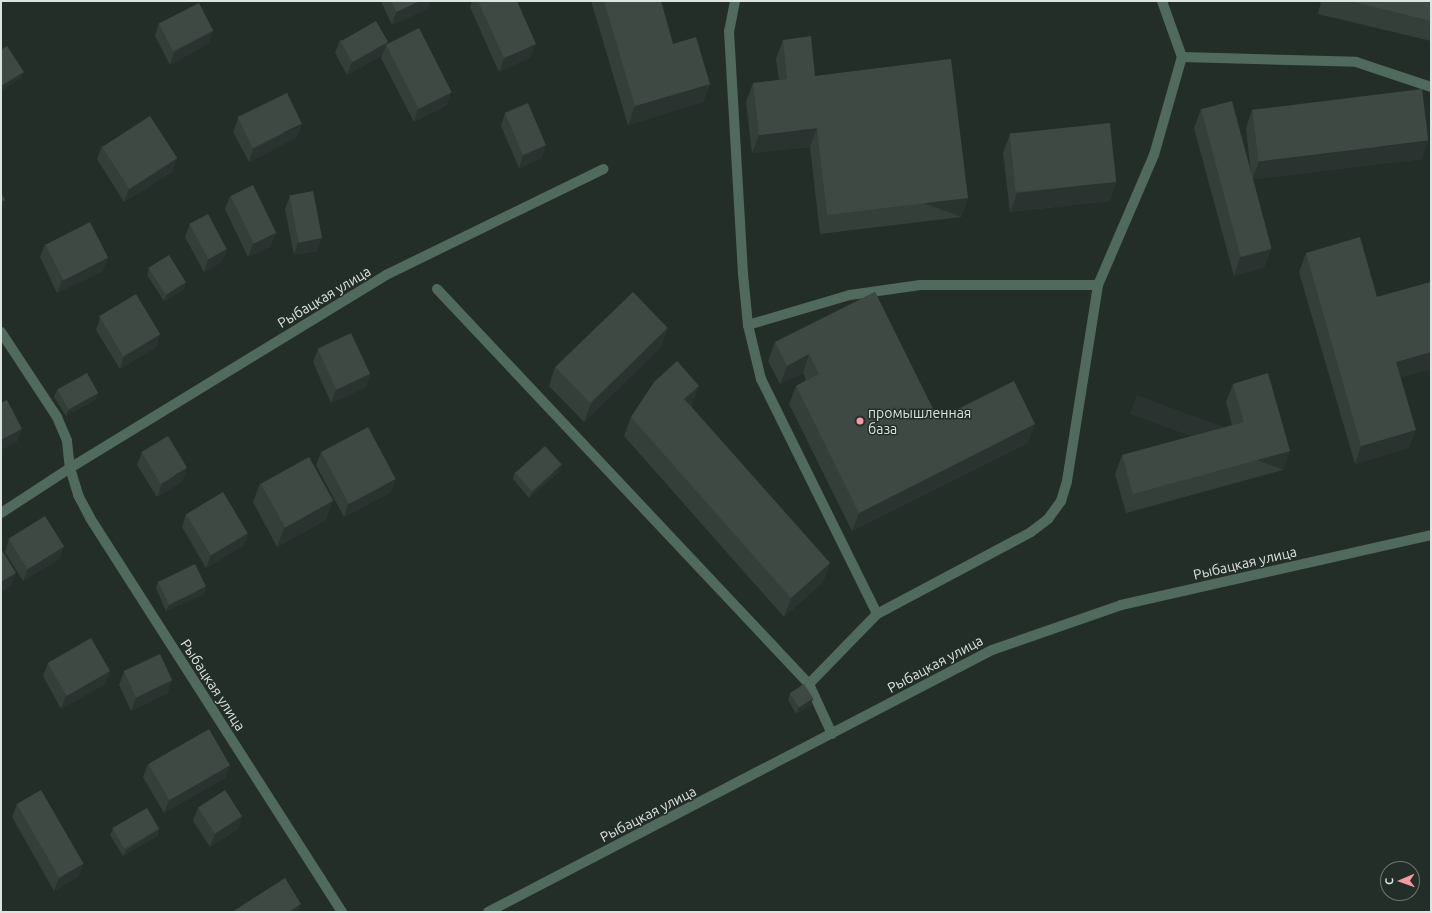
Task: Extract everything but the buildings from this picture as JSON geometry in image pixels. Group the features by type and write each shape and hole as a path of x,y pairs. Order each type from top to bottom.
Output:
{"street":[{"path":"735,1 729,31 743,274 748,324 761,379 877,614"},
{"path":"809,684 877,614 1031,532 1048,519 1060,502 1067,481 1098,285 1154,155 1182,57 1162,1"},
{"path":"1182,57 1356,62 1431,87"},
{"name":"Рыбацкая улица","path":"1,513 70,468 386,275 603,169"},
{"path":"748,324 850,296 920,285 1098,285"},
{"path":"437,289 809,684 832,734"},
{"name":"Рыбацкая улица","path":"1,332 57,417 67,441 70,468 78,495 90,518 342,912"},
{"name":"Рыбацкая улица","path":"488,912 992,650 1121,605 1431,535"}],"place":[{"name":"промышленная база","path":"860,421"}]}
